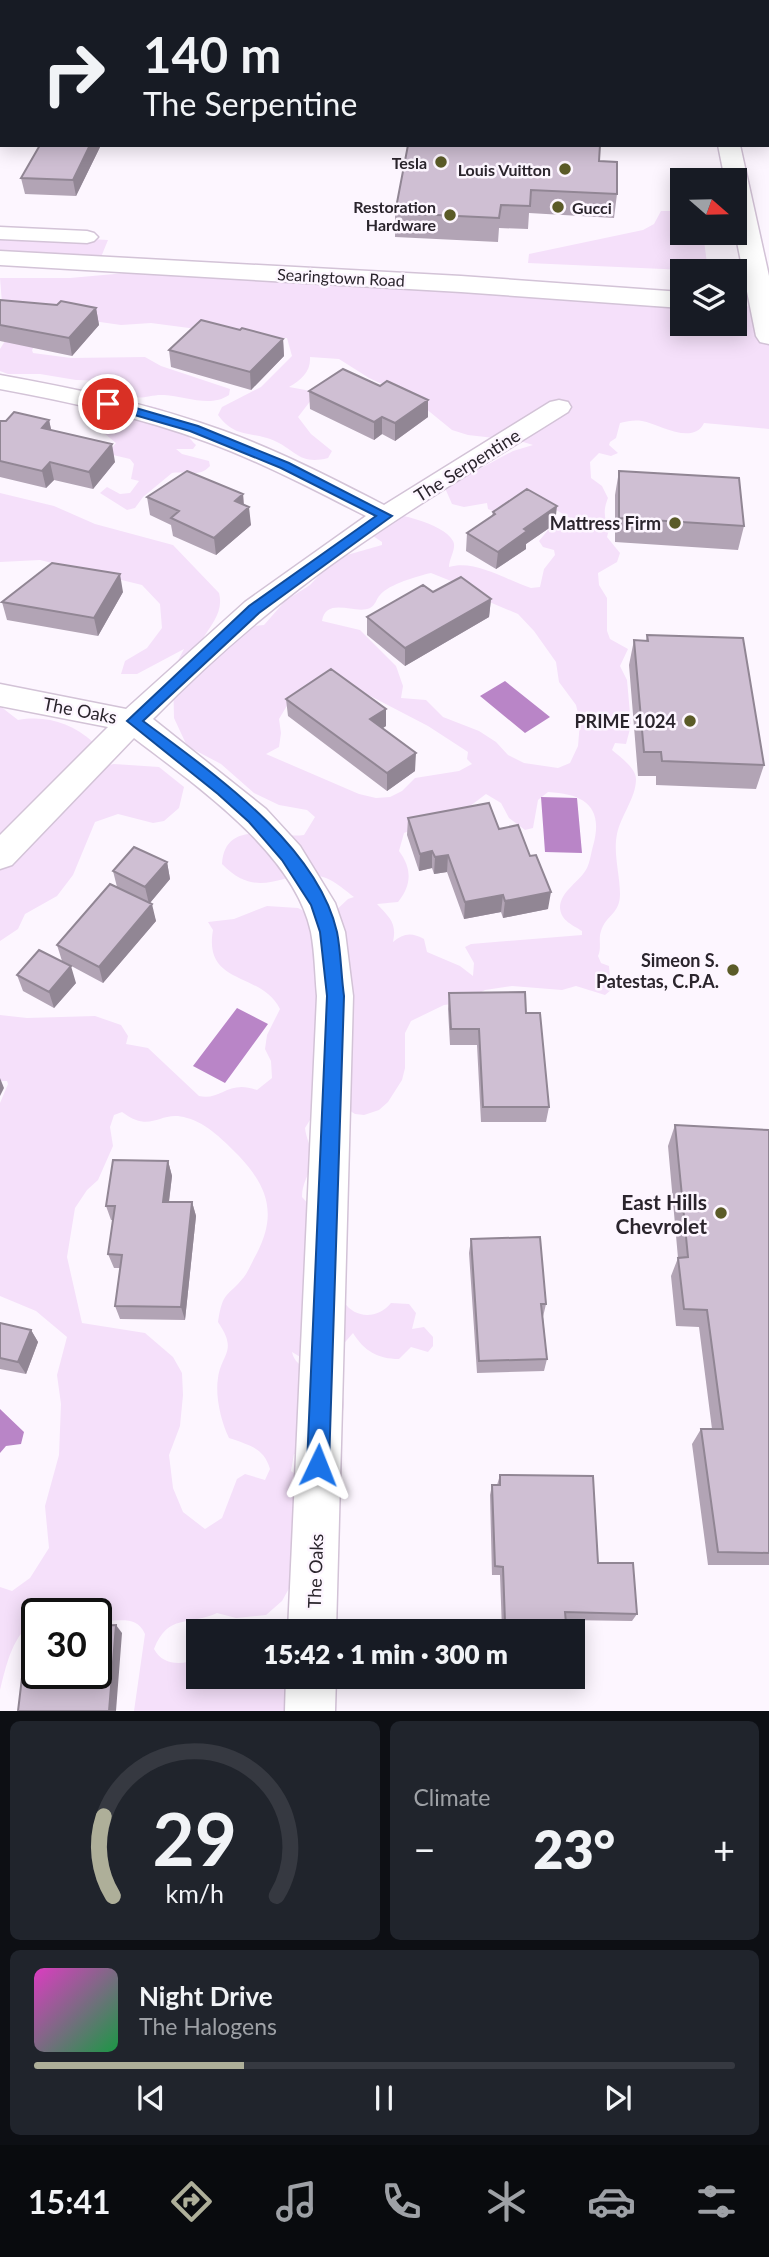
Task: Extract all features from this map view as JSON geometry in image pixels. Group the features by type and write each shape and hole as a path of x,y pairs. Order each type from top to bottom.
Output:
{"main road":[{"path":"729,147 766,309 769,336"},
{"name":"Searingtown Road","path":"0,258 461,284 670,299"},
{"path":"747,307 766,309"}],"street":[{"path":"0,233 87,237"},
{"path":"0,382 86,398 194,429 285,466 386,516"},
{"name":"The Serpentine","path":"0,856 134,721 254,610 386,516 559,407"},
{"name":"The Oaks","path":"0,695 134,721 255,818 288,855 318,903 328,932 335,996 312,1619"},
{"path":"310,1711 311,1689"}],"shaded area":[{"path":"661,211 670,211 670,245 705,245 706,259 670,259 670,269 528,263 529,254 643,230 654,224"},
{"path":"0,234 108,240 99,262 0,257"},
{"path":"137,272 608,294 670,299 670,336 747,336 747,306 763,308 769,336 769,429 704,423 699,430 684,433 642,421 620,423 616,438 609,445 618,453 611,456 599,453 590,462 591,478 602,486 608,498 605,510 609,529 607,537 620,553 617,562 598,573 599,585 607,598 607,631 610,639 628,649 620,666 627,680 631,725 626,744 615,743 612,750 631,767 636,779 634,793 619,827 616,841 620,887 618,906 600,934 598,956 601,963 609,966 611,990 605,995 576,986 562,990 512,986 485,990 462,1003 444,1005 411,1021 405,1033 405,1068 402,1080 388,1102 379,1110 364,1115 347,1109 318,1107 305,1128 312,1159 302,1197 311,1207 344,1302 354,1312 367,1315 380,1312 391,1303 409,1304 416,1313 412,1329 424,1327 433,1337 433,1346 428,1352 411,1347 399,1359 391,1359 372,1353 353,1333 340,1348 302,1358 292,1352 296,1361 303,1366 329,1377 336,1383 342,1391 344,1403 342,1417 332,1441 302,1456 294,1454 291,1471 298,1476 292,1583 282,1601 266,1615 236,1618 217,1613 186,1619 166,1630 154,1649 162,1659 173,1663 186,1662 186,1689 300,1689 300,1711 134,1711 145,1634 136,1623 112,1621 112,1598 21,1598 21,1634 12,1650 0,1690 0,1587 12,1591 30,1578 49,1548 45,1506 59,1455 61,1404 57,1375 67,1337 36,1311 0,1296 0,1103 8,1084 7,1081 0,1081 0,1015 27,1018 95,1016 121,1025 128,1036 126,1044 148,1048 199,1096 213,1096 239,1087 257,1090 272,1078 271,1061 265,1049 267,1035 280,1009 260,988 225,970 217,961 212,948 213,930 208,922 234,919 267,906 298,908 310,914 331,915 348,899 354,897 326,878 299,875 263,883 250,882 222,864 225,850 232,841 241,836 304,835 315,817 307,810 279,805 254,793 221,764 187,746 174,718 173,670 184,649 137,674 121,674 125,661 147,648 162,628 160,604 142,585 40,560 0,562 0,493 54,506 95,524 173,545 219,593 218,612 202,640 222,629 264,625 285,601 310,585 327,567 347,555 382,545 382,542 370,534 363,517 366,511 414,518 447,534 454,544 449,567 459,565 480,568 531,588 540,587 544,569 555,555 554,550 543,547 539,541 548,530 562,526 570,518 556,510 548,500 542,499 501,514 488,509 487,503 464,507 452,504 445,488 453,480 513,451 533,445 452,430 414,399 369,378 339,359 310,357 309,367 304,375 289,387 311,391 315,395 298,417 311,434 332,451 328,458 305,459 268,438 231,428 218,415 222,407 261,387 292,356 287,338 266,338 151,323 121,325 93,321 39,339 32,350 33,353 71,358 145,357 161,366 230,389 229,395 214,401 164,395 140,398 126,394 125,389 108,381 76,380 40,374 8,374 0,371 0,349 5,341 0,278 70,278","holes":["431,573 518,614 534,631 556,662 559,682 576,705 580,722 578,746 570,763 558,768 524,763 508,755 496,742 479,731 443,717 426,700 401,698 403,686 396,666 360,630 322,621 329,609 370,608 390,587","353,687 428,726 468,752 467,759 472,764 459,771 415,778 402,791 390,797 376,798 359,794 266,754 279,747 279,719 291,699","548,792 581,800 588,805 596,821 596,833 588,866 563,897 560,908 565,919 582,931 582,935 471,944 465,947 474,963 473,976 460,966 427,952 424,939 420,937 408,934 393,942 394,930 391,921 377,904 398,902 406,889 408,870 399,851 404,833 466,809 486,794 501,803 509,818 525,830 533,828 538,800","122,1112 141,1121 177,1116 202,1124 222,1139 249,1167 263,1190 266,1202 267,1226 257,1253 246,1274 222,1304 218,1322 228,1346 220,1369 217,1393 221,1417 229,1438 260,1452 270,1469 265,1480 245,1474 237,1479 222,1518 205,1529 183,1512 173,1488 169,1455 180,1426 182,1373 173,1357 145,1333 82,1323 67,1257 75,1208 87,1190 98,1180 113,1146 110,1127 114,1115"]},
{"path":"136,404 160,409 173,416 196,445 193,449 176,449 182,454 209,461 210,466 197,473 172,473 143,497 135,508 127,510 100,493 107,487 120,494 130,493 139,481 131,479 134,464 130,459 113,455 110,450 116,443 98,428 97,415 103,408"},
{"path":"505,681 550,717 525,733 480,696"},
{"path":"0,706 18,720 58,722 85,735 93,742 87,769 114,764 159,767 184,787 179,808 164,821 153,823 118,814 95,822 73,875 57,896 25,914 18,929 0,941"},
{"path":"541,797 577,798 582,853 545,852"},
{"path":"237,1008 268,1024 225,1083 193,1066"},
{"path":"0,1409 24,1432 21,1444 6,1446 0,1453"}],"building":[{"path":"39,147 89,147 73,180 21,178"},
{"path":"408,147 600,147 599,161 617,162 617,194 531,190 530,206 501,205 499,218 395,213"},
{"path":"0,300 57,305 61,301 96,308 69,338 0,325"},
{"path":"201,320 283,339 250,372 169,350"},
{"path":"343,369 380,386 387,381 428,400 395,423 382,417 374,422 309,391"},
{"path":"14,412 49,420 42,428 112,444 89,472 50,462 42,471 0,461 0,421 6,421"},
{"path":"187,471 243,494 235,501 249,507 214,538 171,518 179,511 147,497"},
{"path":"619,471 739,478 744,526 619,518"},
{"path":"527,489 557,506 524,529 527,531 498,552 467,533 495,514 493,512"},
{"path":"52,563 120,574 94,618 2,602"},
{"path":"461,577 491,599 405,648 367,617 423,585 433,592"},
{"name":"PRIME 1024","path":"647,635 743,638 764,765 662,761 661,752 644,752 634,640 648,641"},
{"path":"331,669 386,709 370,719 416,753 387,773 286,699"},
{"path":"489,803 499,829 518,825 530,856 536,855 551,892 505,901 503,895 465,902 448,855 435,857 432,851 420,854 408,818"},
{"path":"134,847 167,862 145,887 113,871"},
{"path":"110,884 152,904 99,967 57,945"},
{"path":"39,950 71,966 49,992 17,975"},
{"path":"525,992 526,1013 540,1013 549,1107 483,1107 479,1029 451,1029 449,993"},
{"path":"675,1125 769,1130 769,1553 718,1552 701,1429 723,1429 707,1310 684,1309 678,1258 688,1257"},
{"path":"113,1160 168,1161 163,1202 192,1202 181,1307 115,1306 122,1255 108,1254 115,1206 106,1206"},
{"path":"540,1237 546,1304 541,1304 547,1359 479,1361 471,1239"},
{"path":"0,1323 31,1330 18,1362 0,1358"},
{"path":"500,1475 593,1476 598,1563 633,1563 637,1614 565,1612 566,1619 505,1619 503,1567 495,1566 492,1485 500,1485"},
{"path":"112,1625 116,1625 112,1674"},
{"path":"21,1686 21,1689 111,1689 109,1711 18,1711"}],"place":[{"name":"Tesla","path":"441,162"},
{"name":"Louis Vuitton","path":"565,169"},
{"name":"Gucci","path":"558,207"},
{"name":"Restoration Hardware","path":"450,215"},
{"name":"Mattress Firm","path":"675,523"},
{"name":"PRIME 1024","path":"690,721"},
{"name":"Simeon S. Patestas, C.P.A.","path":"733,970"},
{"name":"East Hills Chevrolet","path":"721,1213"}],"route":[{"path":"108,404 194,429 285,466 386,516 254,610 201,656 134,721 255,818 288,855 318,903 328,932 335,996 318,1465"}]}
